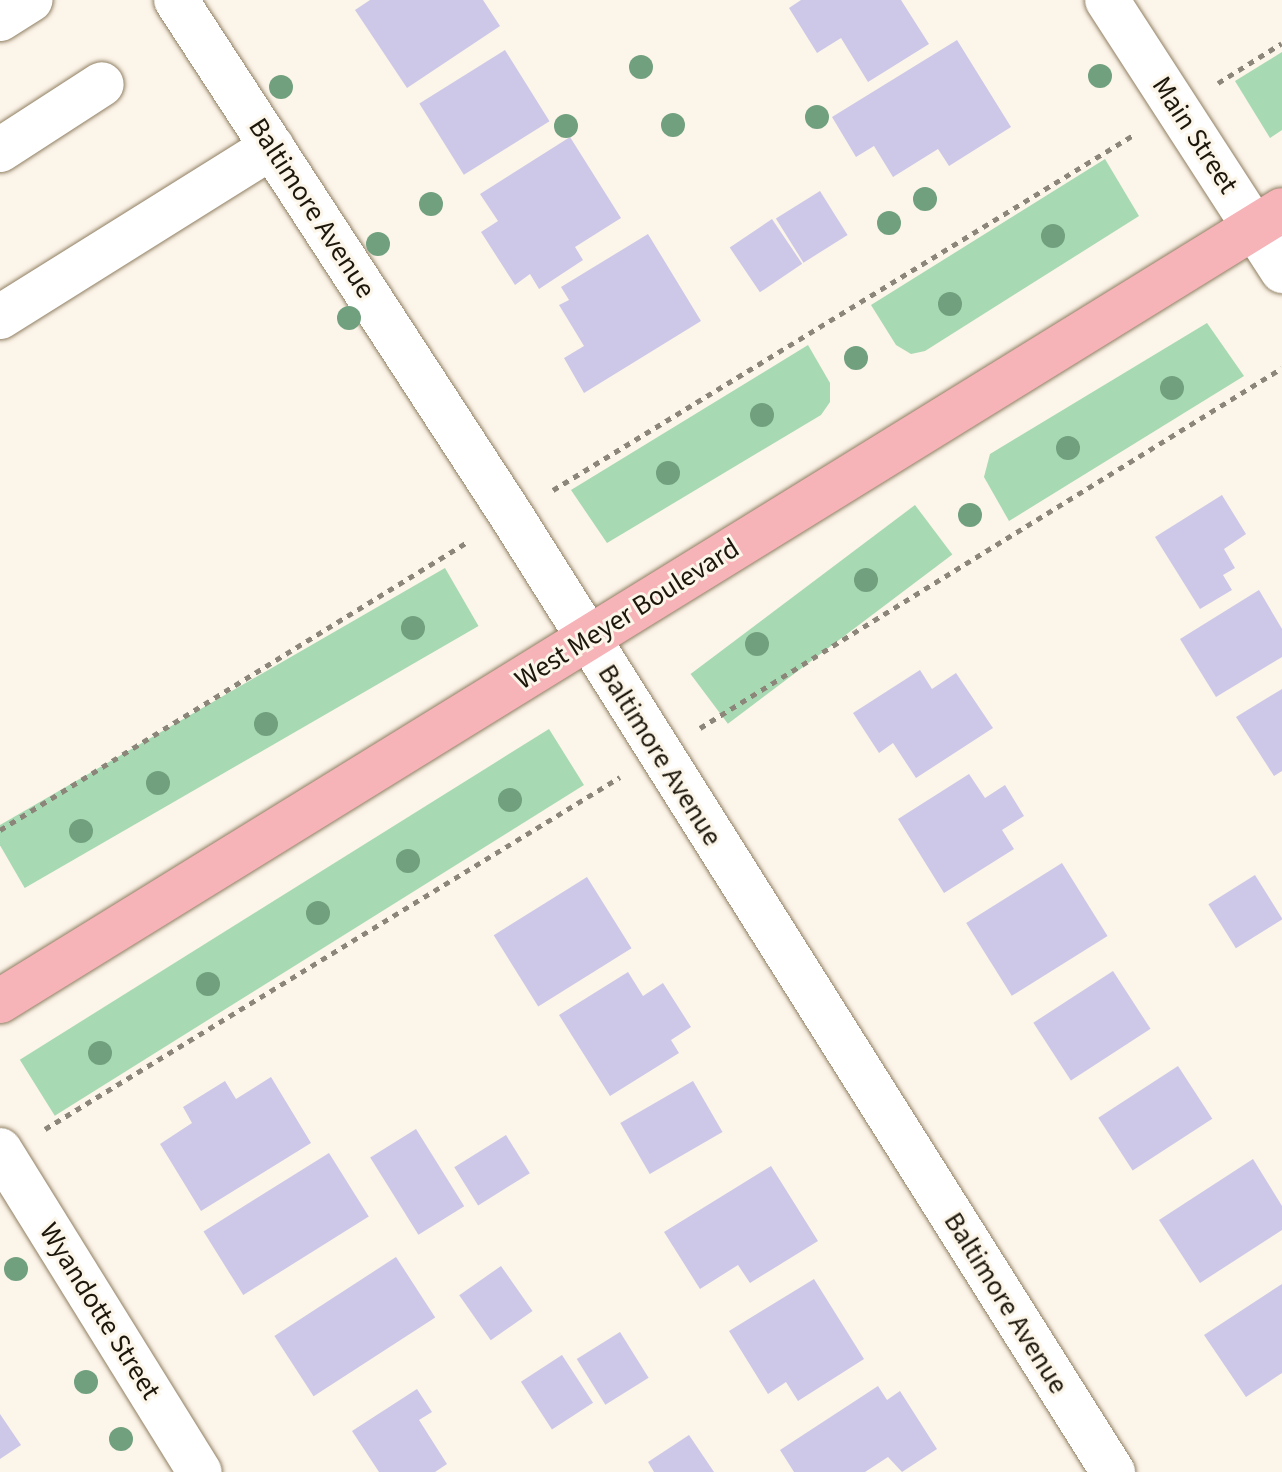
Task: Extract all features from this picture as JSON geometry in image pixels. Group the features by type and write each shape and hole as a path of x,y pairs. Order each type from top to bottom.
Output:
{"main road":[{"name":"West Meyer Boulevard","path":"0,1001 1268,218"}],"street":[{"path":"0,19 31,0"},
{"name":"Baltimore Avenue","path":"176,0 511,515 1113,1472"},
{"name":"Main Street","path":"1107,0 1268,218 1282,271"},
{"path":"0,150 102,84"},
{"path":"0,317 272,147"},
{"name":"Wyandotte Street","path":"0,1150 200,1472"}],"path":[{"path":"1204,93 1282,43"},
{"path":"0,830 1137,133"}],"green space":[{"path":"1282,52 1282,130 1270,138 1235,81"},
{"path":"1105,159 1139,216 925,351 911,354 896,345 871,305"},
{"path":"1207,323 1244,376 1009,521 984,477 990,454"},
{"path":"808,345 830,383 830,402 821,415 607,543 571,490"},
{"path":"915,505 952,555 728,724 691,674"},
{"path":"445,568 478,626 25,888 0,845 0,825"},
{"path":"549,729 584,785 55,1116 20,1060"}],"building":[{"path":"370,0 483,0 500,26 407,88 355,10"},
{"path":"801,0 901,0 929,44 868,82 841,38 817,53 789,8"},
{"path":"957,40 1011,127 949,166 938,149 893,177 874,146 856,157 832,117"},
{"path":"505,50 550,121 464,175 419,104"},
{"path":"570,137 621,218 575,247 583,260 539,289 530,274 515,285 481,232 498,221 480,194"},
{"path":"820,191 848,235 803,263 776,219"},
{"path":"772,219 802,264 760,292 730,248"},
{"path":"648,234 701,321 584,393 564,358 584,346 559,305 569,300 561,287"},
{"path":"1222,495 1246,534 1224,549 1235,568 1223,575 1232,590 1200,609 1155,537"},
{"path":"1259,590 1282,629 1282,657 1216,697 1180,639"},
{"path":"920,670 932,689 956,673 993,728 916,778 893,743 879,753 853,713"},
{"path":"1282,689 1282,771 1274,776 1236,717"},
{"path":"969,774 985,798 1005,785 1024,816 1002,830 1014,849 944,893 898,819"},
{"path":"1062,863 1108,936 1012,996 966,923"},
{"path":"1255,875 1282,919 1236,948 1208,904"},
{"path":"587,877 632,948 538,1007 494,935"},
{"path":"1113,971 1151,1029 1071,1081 1033,1023"},
{"path":"628,972 643,996 663,983 691,1027 671,1040 679,1053 610,1096 559,1015"},
{"path":"1178,1066 1212,1119 1133,1171 1098,1118"},
{"path":"271,1077 311,1143 201,1211 160,1144 192,1123 183,1107 225,1081 236,1099"},
{"path":"693,1081 722,1132 650,1174 620,1123"},
{"path":"416,1129 464,1206 418,1235 370,1158"},
{"path":"506,1135 530,1173 478,1205 454,1167"},
{"path":"329,1153 369,1217 243,1295 203,1231"},
{"path":"1253,1159 1282,1206 1282,1230 1200,1283 1159,1220"},
{"path":"771,1166 818,1241 750,1283 738,1265 700,1289 664,1232"},
{"path":"396,1257 435,1317 314,1396 274,1336"},
{"path":"501,1266 533,1311 491,1340 459,1295"},
{"path":"814,1279 864,1359 798,1401 786,1382 768,1394 729,1331"},
{"path":"1282,1284 1282,1373 1246,1397 1204,1335"},
{"path":"620,1332 649,1378 605,1405 577,1359"},
{"path":"562,1355 593,1403 552,1429 521,1382"},
{"path":"878,1386 887,1400 900,1391 937,1449 902,1472 888,1457 865,1472 794,1472 780,1450"},
{"path":"417,1389 432,1412 419,1420 447,1464 435,1472 379,1472 352,1431"},
{"path":"0,1414 21,1445 0,1459"},
{"path":"689,1435 714,1472 654,1472 648,1462"}]}
